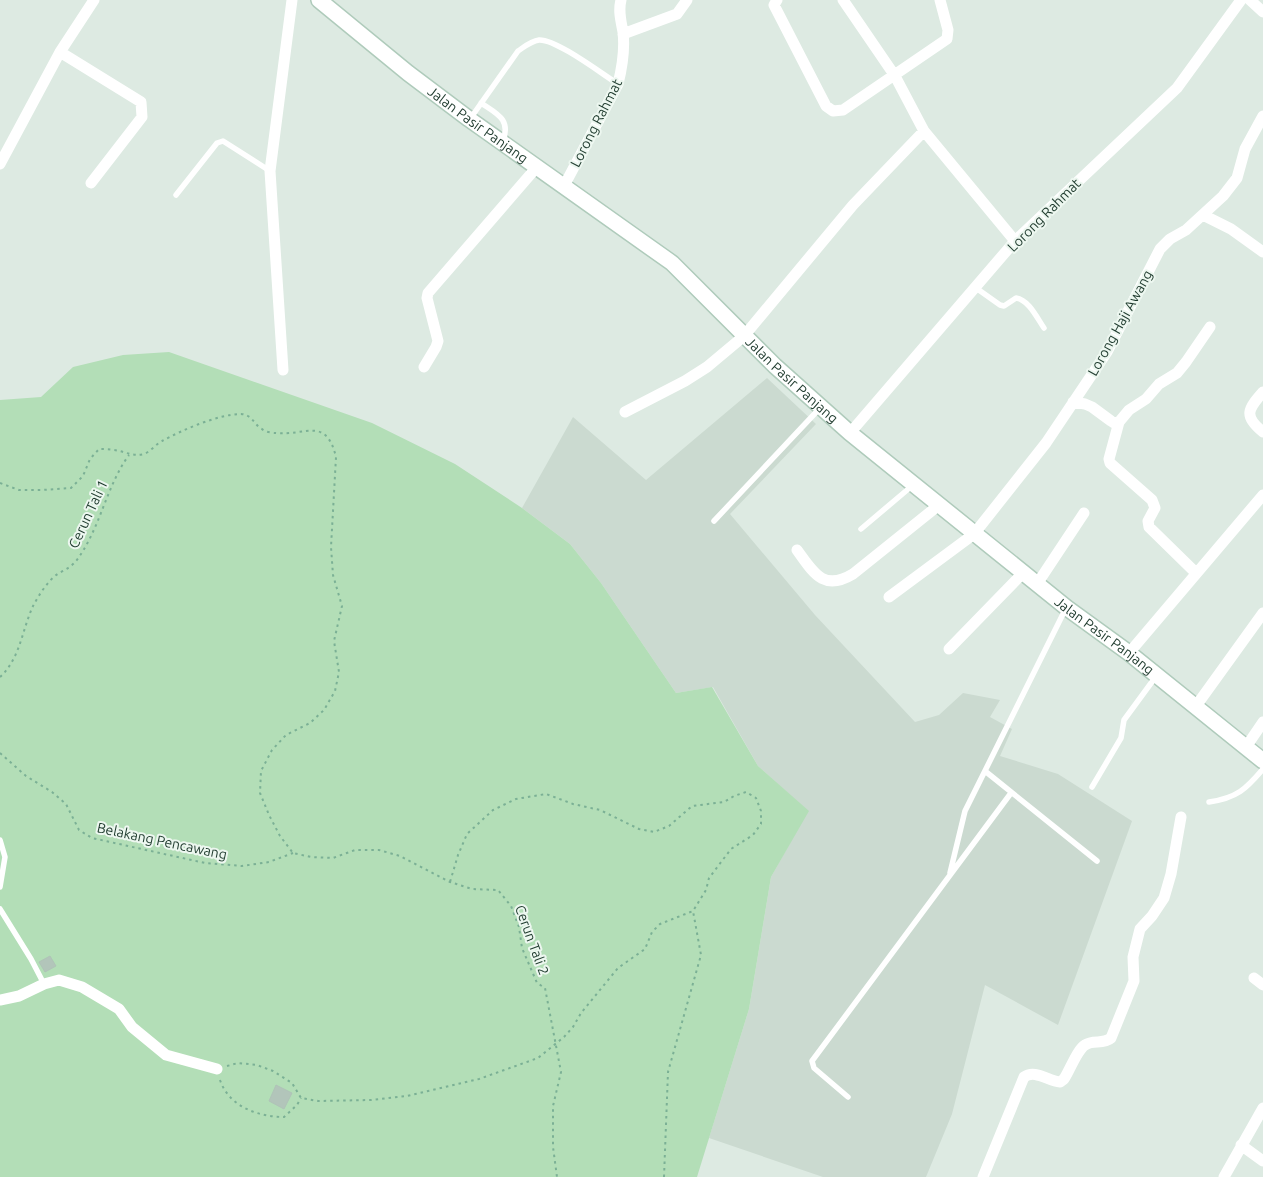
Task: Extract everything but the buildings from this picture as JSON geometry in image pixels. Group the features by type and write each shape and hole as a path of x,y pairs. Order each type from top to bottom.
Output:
{"main road":[{"name":"Jalan Pasir Panjang","path":"327,3 408,73 469,119 672,262 744,336 850,433 1067,608 1129,653 1263,761"}],"street":[{"path":"0,164 60,52 94,0"},
{"path":"283,370 270,171 292,0"},
{"name":"Lorong Rahmat","path":"564,186 618,84 622,68 623,34 619,14 621,0"},
{"path":"623,34 677,14 687,0"},
{"path":"843,0 895,76 924,131 1015,241"},
{"path":"772,2 826,106 833,111 844,110 947,39 948,30 940,0"},
{"name":"Lorong Rahmat","path":"850,433 1015,241 1177,88 1242,0"},
{"path":"1250,0 1263,12"},
{"path":"60,52 141,102 142,117 91,183"},
{"name":"Lorong Haji Awang","path":"888,597 974,534 1046,443 1107,352 1160,249 1170,239 1186,230 1203,215 1223,196 1237,178 1245,149 1263,116"},
{"path":"625,412 699,372 744,336 853,205 924,131"},
{"path":"424,367 438,340 427,298 428,292 536,168"},
{"path":"1203,215 1231,229 1263,252"},
{"path":"1196,574 1149,527 1148,520 1154,508 1152,500 1109,459 1119,422 1129,410 1146,398 1159,384 1177,372 1210,327"},
{"path":"1263,392 1250,408 1249,414 1256,426 1263,432"},
{"path":"1073,402 1086,404 1110,421 1119,422"},
{"path":"1129,653 1263,495"},
{"path":"797,550 812,572 823,579 833,582 842,580 853,574 939,505"},
{"path":"1037,584 1084,512"},
{"path":"949,649 1023,573"},
{"path":"1196,706 1263,613"},
{"path":"1246,747 1263,722"},
{"path":"983,1177 1024,1077 1028,1074 1034,1074 1060,1082 1085,1044 1108,1041 1111,1038 1134,981 1133,957 1140,929 1152,916 1164,898 1171,874 1181,817"},
{"path":"0,1000 19,996 44,984 60,980 82,987 119,1009 132,1026 166,1055 217,1069"},
{"path":"1224,1177 1263,1108"},
{"path":"1241,1145 1263,1161"}],"lane":[{"path":"469,119 518,51 538,40 552,42 618,84"},
{"path":"481,103 505,122 506,131 502,143"},
{"path":"176,195 217,143 223,141 270,171"},
{"path":"976,288 1004,306 1016,298 1021,299 1029,306 1044,328"},
{"path":"714,521 821,407"},
{"path":"861,529 913,485"},
{"path":"950,875 965,811 1067,608"},
{"path":"1092,787 1121,738 1124,720 1156,675"},
{"path":"1209,802 1227,799 1243,791 1263,769"},
{"path":"984,771 1097,861"},
{"path":"848,1097 814,1068 812,1061 1011,793"},
{"path":"0,840 4,858 0,887"},
{"path":"0,909 31,958 44,984"}],"path":[{"path":"0,483 19,490 71,488 84,476 90,460 99,449 115,450 130,455 145,454 158,443 177,433 228,415 244,414 253,418 261,429 274,433 290,434 305,430 324,433 332,443 336,458 331,547 333,576 342,606 334,641 339,672 335,690 324,710 310,722 286,735 272,750 261,771 260,793 268,815 280,836 293,853"},
{"name":"Cerun Tali 1","path":"0,677 8,670 13,661 34,604 46,586 58,574 67,570 78,558 89,541 115,479 130,455"},
{"name":"Belakang Pencawang","path":"0,753 26,776 52,792 66,804 79,830 92,838 205,863 242,866 269,862 293,853"},
{"path":"301,1098 297,1105 284,1117 269,1117 256,1114 231,1098 222,1084 217,1069 238,1063 256,1065 272,1071 292,1083 301,1098 318,1101 371,1100 407,1096 479,1079 538,1058 564,1037 573,1027 581,1013 618,968 645,949 652,932 660,924 693,911 706,890 709,878 730,849 753,835 761,824 761,810 756,798 746,792 724,802 692,806 669,826 654,832 639,829 600,810 573,804 546,794 516,799 493,810 467,834 450,882"},
{"name":"Cerun Tali 2","path":"293,853 311,858 333,858 355,850 379,850 400,856 450,882 472,889 498,890 511,906 519,927 522,948 537,983 545,988 554,1028 555,1044 561,1072 553,1106 553,1148 557,1177"},
{"path":"664,1177 668,1072 700,955 693,911"}],"shaded area":[{"path":"767,378 816,424 730,514 815,615 915,722 939,715 963,693 1000,700 990,717 1012,729 1000,756 1058,774 1132,821 1058,1025 985,985 952,1114 926,1177 823,1177 709,1138 749,1009 771,877 808,811 758,766 713,687 676,693 601,583 570,544 522,508 573,417 646,480"}],"green space":[{"path":"169,352 372,423 455,464 522,508 570,544 601,583 676,693 712,687 758,766 809,811 771,877 749,1009 697,1177 0,1177 0,400 41,397 73,367 123,355"}]}
